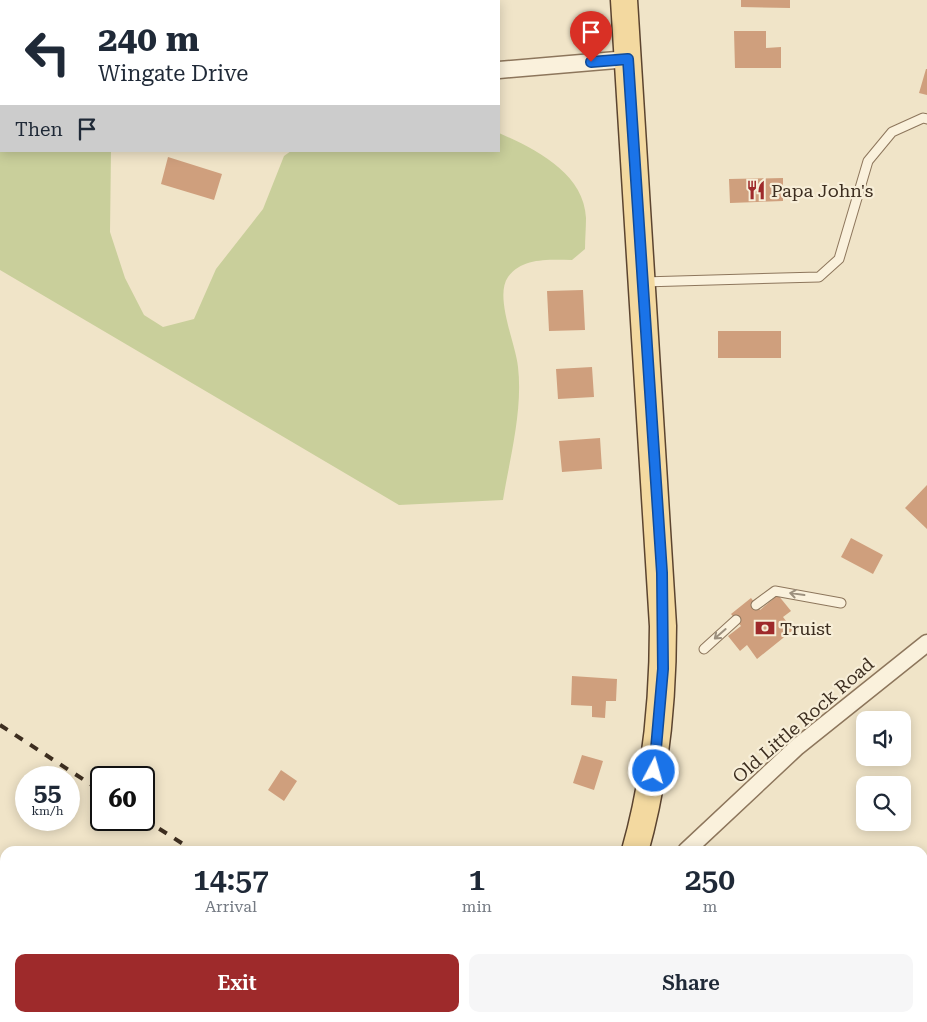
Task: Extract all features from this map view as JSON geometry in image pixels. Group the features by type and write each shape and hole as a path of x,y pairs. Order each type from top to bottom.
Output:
{"main road":[{"path":"624,0 662,573 663,669 654,771 636,846"}],"street":[{"path":"500,70 628,59"},
{"name":"Old Little Rock Road","path":"691,846 797,747 927,643"}],"lane":[{"path":"643,282 819,277 840,258 868,161 892,132 923,118 927,119"},
{"path":"756,605 775,591 841,603"},
{"path":"704,649 736,620"}],"green space":[{"path":"500,133 542,155 567,176 577,188 583,202 586,218 585,249 572,260 537,261 521,266 508,277 504,286 504,308 518,367 519,400 503,500 399,505 0,270 0,152 111,152 110,232 125,278 144,315 163,327 194,319 216,269 263,209 284,156 290,152 500,152"}],"building":[{"path":"741,0 790,0 790,8 741,7"},
{"path":"734,31 766,31 766,48 781,47 781,68 735,68"},
{"path":"927,69 927,95 919,93"},
{"path":"168,157 222,174 214,200 161,184"},
{"name":"Papa John's","path":"783,178 783,201 730,203 729,179"},
{"path":"583,290 585,330 549,331 547,291"},
{"path":"718,331 781,331 781,358 718,358"},
{"path":"592,367 594,397 558,399 556,369"},
{"path":"600,438 602,469 562,472 559,441"},
{"path":"927,485 927,529 905,508"},
{"path":"851,538 883,555 873,574 841,557"},
{"name":"Truist","path":"778,595 791,611 783,617 793,630 757,659 747,645 740,651 728,636 741,626 731,614 751,598 760,610"},
{"path":"572,676 617,679 616,701 606,701 605,718 592,717 592,706 571,705"},
{"path":"582,755 603,761 594,790 573,783"},
{"path":"281,770 297,781 284,801 268,790"}],"railway":[{"path":"0,725 90,784"},
{"path":"155,826 186,846"}],"place":[{"name":"Papa John's","path":"756,190"},
{"name":"Truist","path":"765,628"}],"route":[{"path":"591,62 628,59 664,626 661,712 654,771"}]}
